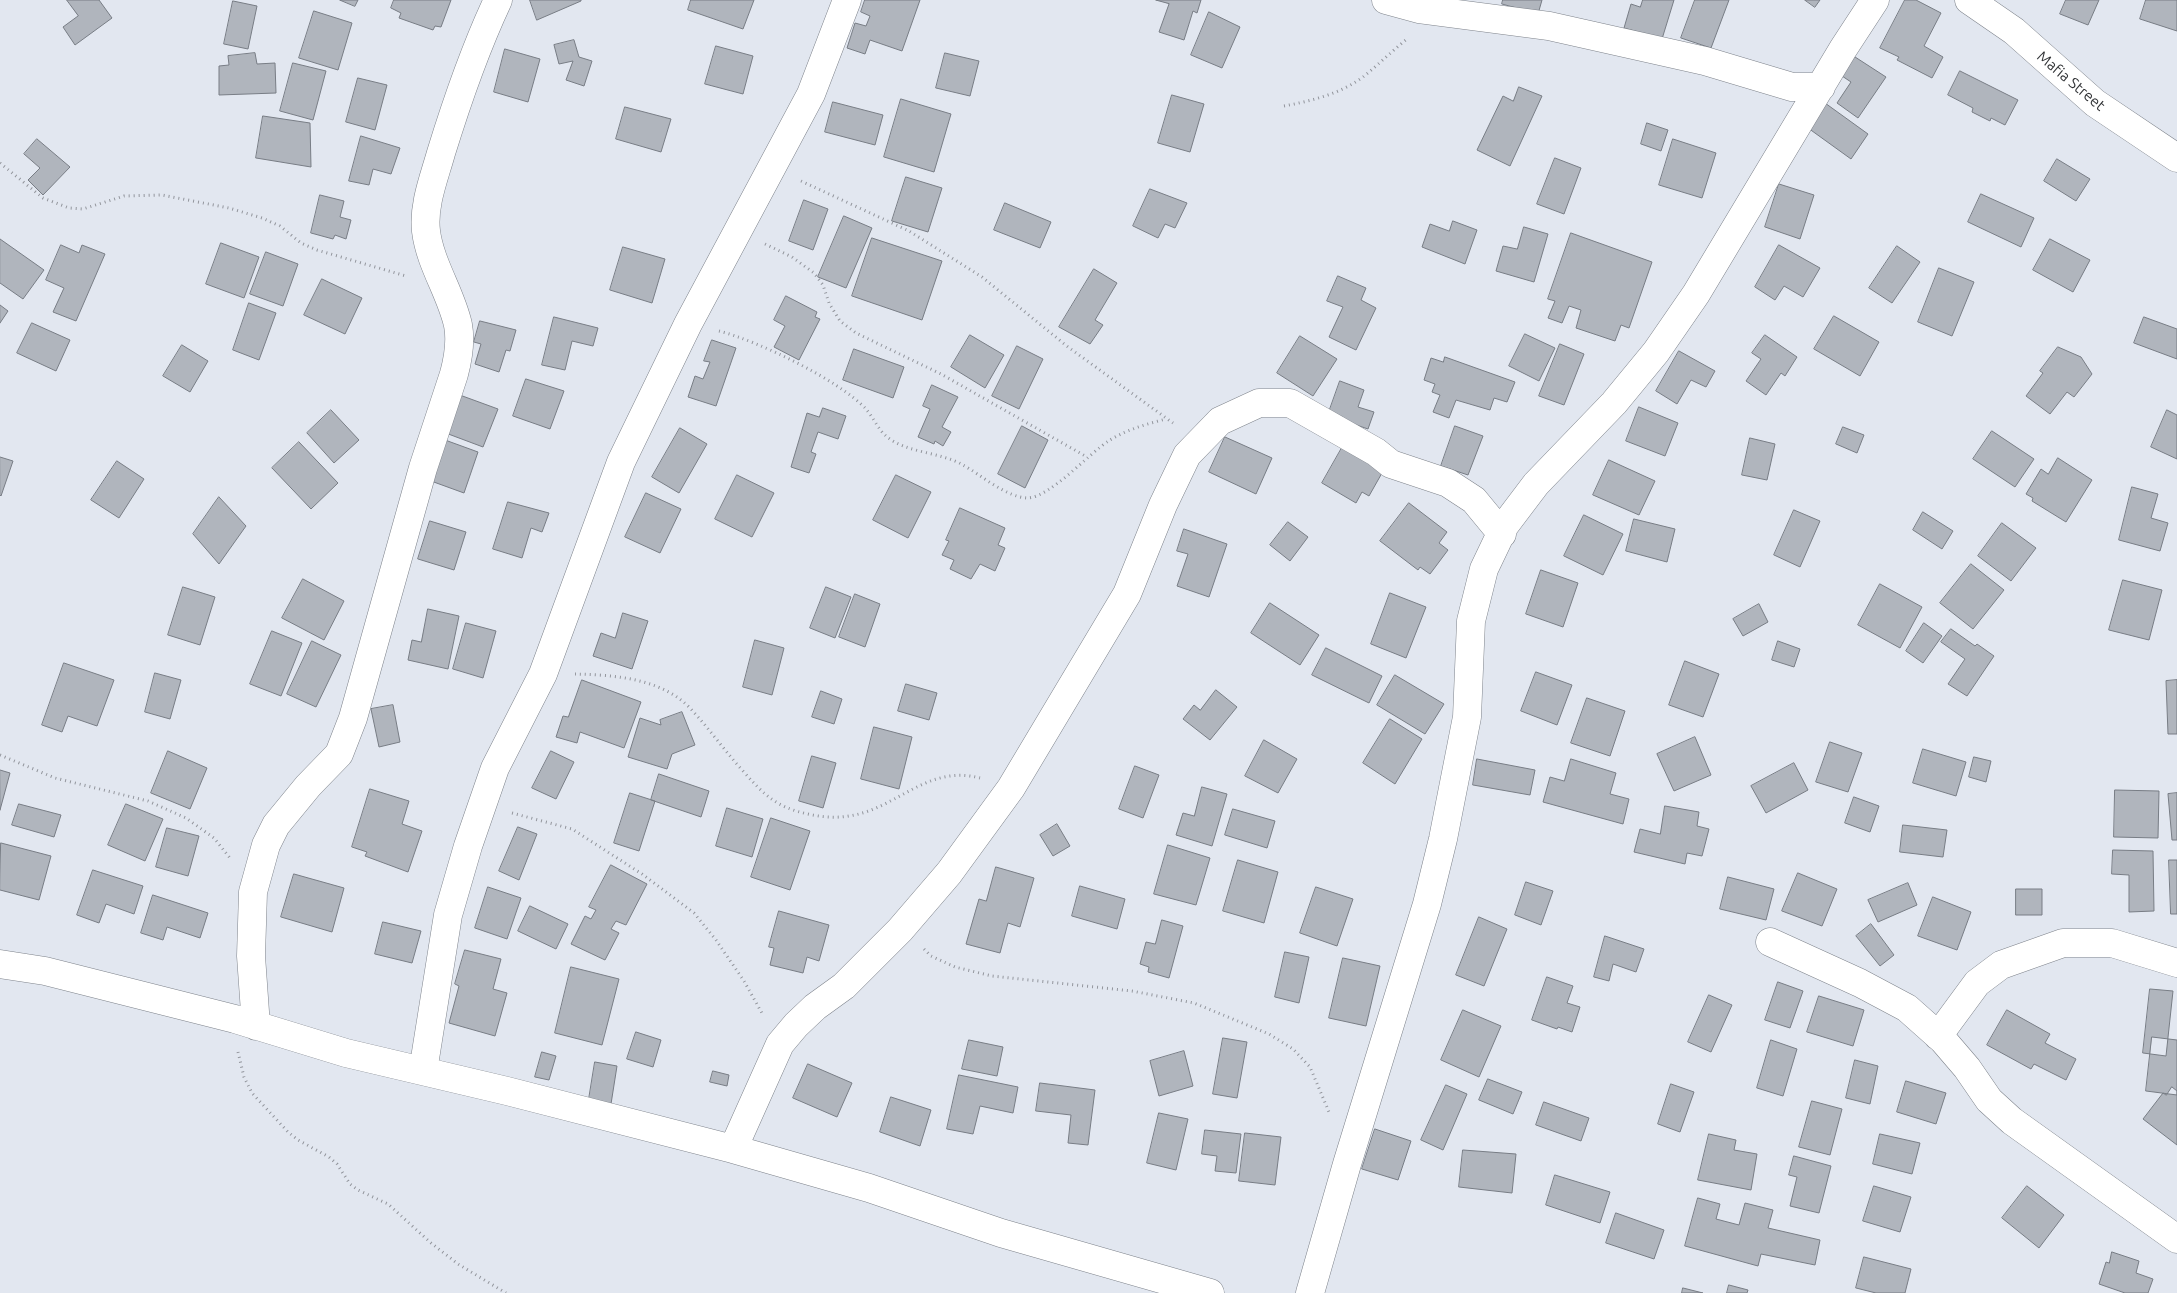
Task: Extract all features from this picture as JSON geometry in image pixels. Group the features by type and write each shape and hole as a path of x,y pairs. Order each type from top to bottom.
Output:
{"street":[{"path":"245,1022 251,956 253,892 266,845 276,825 308,786 339,754 353,718 423,468 458,360 458,326 428,246 426,229 427,206 440,158 469,71 498,0"},
{"path":"422,1071 448,915 495,768 543,674 621,462 688,324 811,94 847,0"},
{"path":"1386,0 1419,9 1549,26 1705,61 1792,87 1821,87"},
{"path":"1310,1293 1347,1164 1427,904 1443,839 1467,716 1472,621 1484,569 1505,525 1536,484 1614,403 1656,352 1696,294 1875,0"},
{"name":"Mafia Street","path":"1969,0 2009,27 2095,103 2177,158"},
{"path":"2005,0 2009,27"},
{"path":"733,1149 746,1115 780,1044 796,1025 815,1007 844,986 900,930 949,873 1011,788 1127,594 1163,505 1187,455 1220,421 1259,403 1290,403 1376,452 1391,464 1448,483 1474,500 1502,534"},
{"path":"1770,942 1860,983 1907,1008 1938,1036 1967,1068 1989,1100 2012,1121 2177,1239"},
{"path":"1938,1036 1977,983 2001,965 2063,943 2112,943 2177,963"},
{"path":"0,964 45,971 245,1022 346,1053 733,1149 869,1188 1010,1235 1210,1293"}],"path":[{"path":"1284,106 1313,100 1336,92 1362,78 1413,35 1451,14"},
{"path":"0,163 43,198 69,208 83,209 124,196 162,195 230,208 280,226 301,243 317,250 443,285"},
{"path":"771,167 909,231 982,276 1068,347 1166,419 1201,442"},
{"path":"737,231 792,257 814,273 823,285 829,303 840,321 856,333 941,374 1088,456"},
{"path":"688,324 742,339 799,364 838,388 865,408 885,436 899,444 961,464 1004,491 1027,498 1053,488 1088,456 1127,430 1166,419"},
{"path":"543,674 605,674 645,682 669,692 688,706 766,797 796,811 829,818 850,816 898,797 929,781 955,774 977,777 1011,788"},
{"path":"0,755 55,778 148,801 186,818 214,838 234,863 253,892"},
{"path":"481,807 545,820 572,829 642,874 694,913 716,940 744,981 780,1044"},
{"path":"900,930 931,956 955,967 992,976 1132,990 1194,1004 1270,1034 1293,1049 1310,1067 1330,1114"},
{"path":"245,1022 239,1060 244,1077 252,1093 288,1132 329,1157 337,1164 350,1184 358,1190 388,1204 431,1243 458,1264 506,1293"}],"building":[{"path":"67,0 99,0 112,18 75,45 63,27 78,16"},
{"path":"340,0 358,0 355,6"},
{"path":"394,0 451,0 441,27 435,26 433,30 399,18 401,13 391,8"},
{"path":"530,0 581,0 581,1 537,20"},
{"path":"691,0 754,0 743,29 688,10"},
{"path":"865,0 920,0 902,51 870,40 865,54 847,48 855,23 866,26 870,16 861,12"},
{"path":"1156,0 1201,0 1197,13 1193,11 1184,40 1159,32 1169,4"},
{"path":"1503,0 1542,0 1538,14 1502,4"},
{"path":"1643,0 1674,0 1662,39 1624,28 1631,4 1640,7"},
{"path":"1695,0 1729,0 1711,48 1681,38"},
{"path":"1805,0 1820,0 1815,7"},
{"path":"1905,0 1916,0 1941,13 1924,46 1943,57 1932,78 1897,60 1899,57 1880,48"},
{"path":"2066,0 2099,0 2088,25 2060,14"},
{"path":"2146,0 2177,0 2177,31 2140,19"},
{"path":"233,1 257,6 248,49 224,44"},
{"path":"314,11 352,23 338,70 299,58"},
{"path":"1209,12 1240,27 1222,68 1191,55"},
{"path":"574,40 579,57 592,61 584,86 566,80 573,61 559,64 554,45"},
{"path":"716,46 753,56 743,94 705,84"},
{"path":"505,49 540,59 528,102 494,92"},
{"path":"255,53 257,64 275,63 276,93 219,95 219,66 229,65 228,56"},
{"path":"945,53 979,61 970,96 936,88"},
{"path":"1852,55 1886,77 1858,118 1837,103 1851,82 1839,74"},
{"path":"293,63 326,71 313,120 280,111"},
{"path":"1960,71 2018,100 2005,125 1991,118 1990,121 1972,112 1973,108 1948,95"},
{"path":"358,78 387,85 375,130 346,122"},
{"path":"1519,87 1542,96 1510,166 1477,150 1503,96 1513,101"},
{"path":"1172,95 1204,104 1190,152 1158,143"},
{"path":"901,99 951,114 934,172 884,157"},
{"path":"833,102 883,115 875,145 825,132"},
{"path":"1825,103 1868,134 1851,159 1808,128"},
{"path":"625,107 671,119 661,152 616,139"},
{"path":"263,116 310,123 311,167 256,158"},
{"path":"1647,123 1668,130 1661,151 1641,144"},
{"path":"361,136 400,148 391,174 373,169 369,185 349,181"},
{"path":"37,139 70,167 43,195 28,180 40,168 24,154"},
{"path":"1673,139 1716,153 1702,198 1659,185"},
{"path":"1555,158 1581,168 1564,214 1537,204"},
{"path":"2057,159 2090,179 2076,201 2044,181"},
{"path":"906,177 942,188 928,232 892,221"},
{"path":"1779,184 1814,195 1800,239 1765,227"},
{"path":"1150,189 1187,203 1175,228 1165,224 1158,238 1133,226"},
{"path":"1981,194 2034,218 2021,247 1968,222"},
{"path":"320,195 344,201 340,217 351,220 346,239 335,235 333,239 311,233"},
{"path":"804,200 828,209 813,250 789,241"},
{"path":"1005,203 1051,222 1040,248 994,230"},
{"path":"844,216 872,228 846,288 818,277"},
{"path":"1453,221 1477,230 1465,264 1422,247 1430,224 1449,231"},
{"path":"1524,227 1548,234 1534,282 1496,271 1503,246 1517,249"},
{"path":"1571,233 1652,262 1629,328 1621,325 1615,341 1576,328 1581,310 1569,306 1562,323 1548,318 1555,301 1548,299"},
{"path":"872,238 942,261 922,320 852,296"},
{"path":"0,239 44,270 23,299 0,283"},
{"path":"2050,239 2090,260 2073,292 2033,270"},
{"path":"221,243 259,257 244,298 206,284"},
{"path":"61,245 79,253 82,245 105,254 76,321 53,312 64,288 46,280"},
{"path":"1779,245 1820,268 1803,297 1784,286 1775,300 1755,287"},
{"path":"1897,246 1920,262 1892,303 1869,288"},
{"path":"623,247 665,259 652,303 610,290"},
{"path":"266,252 298,264 283,306 250,294"},
{"path":"1939,268 1974,282 1952,336 1918,322"},
{"path":"1094,269 1117,283 1095,320 1103,325 1090,344 1059,327"},
{"path":"1338,276 1366,288 1361,300 1376,308 1356,350 1329,337 1343,307 1327,301"},
{"path":"322,279 362,298 345,334 304,315"},
{"path":"786,296 817,312 815,317 820,319 799,360 774,347 785,326 774,320"},
{"path":"249,303 276,313 259,360 233,350"},
{"path":"0,305 8,311 0,323"},
{"path":"1834,316 1879,342 1860,376 1814,349"},
{"path":"554,317 598,328 593,346 572,341 565,370 542,365"},
{"path":"2144,317 2177,329 2177,359 2134,343"},
{"path":"480,321 516,330 510,351 506,350 499,372 475,364 481,344 474,342"},
{"path":"32,323 70,340 56,371 17,353"},
{"path":"1525,334 1555,348 1539,381 1509,366"},
{"path":"970,335 1004,355 985,388 951,367"},
{"path":"1765,335 1797,357 1785,376 1781,373 1766,395 1746,381 1761,359 1752,353"},
{"path":"1300,336 1337,359 1313,396 1277,373"},
{"path":"712,340 736,348 716,406 688,397 695,376 703,379 710,362 704,361"},
{"path":"1560,344 1584,354 1564,405 1539,396"},
{"path":"182,345 208,361 190,392 163,376"},
{"path":"1017,346 1043,359 1019,409 992,396"},
{"path":"2058,347 2081,357 2092,374 2074,397 2067,392 2050,414 2026,396 2043,373 2040,371"},
{"path":"854,349 904,367 893,398 843,380"},
{"path":"1679,351 1715,371 1706,387 1691,380 1677,404 1656,391"},
{"path":"1445,357 1515,382 1507,402 1494,398 1490,410 1456,400 1449,418 1433,412 1440,395 1432,392 1435,384 1424,380 1431,358 1443,362"},
{"path":"526,379 564,391 550,429 513,416"},
{"path":"1340,381 1364,390 1358,407 1374,412 1368,429 1342,420 1343,417 1329,412"},
{"path":"932,385 958,397 942,427 951,432 943,446 935,441 934,444 918,437 930,409 923,406"},
{"path":"457,394 498,409 483,447 443,432"},
{"path":"1639,407 1678,423 1665,456 1626,441"},
{"path":"823,408 846,416 838,439 818,432 811,452 816,454 809,473 791,467 807,413 819,417"},
{"path":"331,410 359,440 334,463 307,433"},
{"path":"2167,410 2177,415 2177,459 2151,447"},
{"path":"1022,426 1048,440 1025,488 998,474"},
{"path":"1455,426 1483,436 1468,475 1441,466"},
{"path":"1843,427 1864,435 1857,453 1836,444"},
{"path":"680,428 707,444 679,493 652,477"},
{"path":"1992,431 2034,459 2015,487 1973,459"},
{"path":"1225,437 1272,458 1256,494 1209,472"},
{"path":"1750,438 1775,444 1767,480 1742,475"},
{"path":"445,440 478,452 464,493 431,481"},
{"path":"299,442 338,483 311,509 272,468"},
{"path":"1343,446 1377,466 1375,469 1382,473 1369,496 1362,492 1356,503 1322,483"},
{"path":"0,457 13,461 1,496 0,495"},
{"path":"2058,458 2092,480 2066,522 2032,501 2033,498 2026,494 2041,469 2048,474"},
{"path":"1609,460 1655,481 1639,515 1593,495"},
{"path":"117,461 144,479 119,518 91,500"},
{"path":"737,475 774,493 752,537 715,519"},
{"path":"896,475 931,492 908,538 873,520"},
{"path":"2132,487 2158,494 2151,518 2168,523 2160,551 2119,540"},
{"path":"646,493 681,509 660,553 625,537"},
{"path":"219,497 246,526 219,564 193,534"},
{"path":"508,502 549,513 542,532 531,528 522,558 493,549"},
{"path":"1409,503 1447,532 1439,543 1448,550 1430,574 1420,567 1418,570 1380,541"},
{"path":"960,508 1005,528 998,545 1005,548 995,571 980,564 971,579 950,569 954,560 942,555 949,541 946,540"},
{"path":"1794,510 1820,521 1800,567 1774,555"},
{"path":"1923,512 1953,531 1942,549 1913,530"},
{"path":"1584,515 1623,534 1603,575 1564,556"},
{"path":"1634,519 1675,529 1667,562 1626,551"},
{"path":"430,521 466,532 454,570 418,559"},
{"path":"1288,522 1308,537 1290,561 1270,545"},
{"path":"2002,523 2036,548 2011,581 1978,556"},
{"path":"1184,529 1227,544 1209,597 1177,586 1188,554 1177,551"},
{"path":"1971,564 2004,590 1973,629 1940,603"},
{"path":"1541,570 1578,583 1563,627 1526,614"},
{"path":"303,579 344,601 324,640 282,618"},
{"path":"2123,580 2162,590 2149,640 2109,630"},
{"path":"1880,584 1922,607 1900,648 1858,625"},
{"path":"183,587 215,597 200,645 168,635"},
{"path":"826,587 851,597 835,638 810,628"},
{"path":"1390,593 1426,607 1406,658 1371,644"},
{"path":"855,594 880,604 865,647 839,637"},
{"path":"1270,603 1319,635 1300,665 1251,633"},
{"path":"1759,604 1768,622 1743,636 1733,619"},
{"path":"428,609 459,616 448,669 408,660 412,640 421,642"},
{"path":"623,613 648,621 632,669 593,656 601,633 615,638"},
{"path":"466,623 496,631 483,678 453,669"},
{"path":"1924,623 1942,636 1923,663 1906,651"},
{"path":"1951,629 1975,646 1977,644 1994,656 1967,696 1948,684 1965,659 1941,642"},
{"path":"272,631 302,643 281,696 250,684"},
{"path":"755,640 784,648 772,695 743,687"},
{"path":"312,641 341,655 316,707 287,694"},
{"path":"1778,641 1800,649 1794,667 1772,660"},
{"path":"1326,648 1382,676 1369,703 1312,675"},
{"path":"1685,661 1719,674 1703,717 1669,705"},
{"path":"64,663 114,680 97,726 68,716 62,732 42,725"},
{"path":"1536,672 1572,685 1557,725 1521,711"},
{"path":"155,673 181,680 170,719 145,712"},
{"path":"1395,675 1444,704 1425,734 1377,705"},
{"path":"582,680 641,702 624,748 580,732 577,743 556,737 563,716 568,717"},
{"path":"2177,680 2177,734 2168,734 2166,681"},
{"path":"906,684 937,693 929,720 898,711"},
{"path":"1216,690 1237,707 1210,740 1183,719 1194,705 1200,710"},
{"path":"821,691 842,699 834,724 812,717"},
{"path":"1587,698 1625,711 1610,756 1571,743"},
{"path":"393,705 400,742 379,747 371,709"},
{"path":"682,712 695,745 672,754 667,769 628,757 640,718 661,725 660,720"},
{"path":"1390,719 1422,739 1395,784 1363,763"},
{"path":"874,727 912,737 899,789 861,779"},
{"path":"1695,737 1711,775 1674,791 1657,754"},
{"path":"1264,740 1297,759 1278,793 1245,776"},
{"path":"1830,742 1862,753 1848,792 1816,782"},
{"path":"1923,749 1966,762 1956,796 1913,783"},
{"path":"168,751 207,768 190,809 151,793"},
{"path":"551,751 574,762 556,799 532,788"},
{"path":"812,756 836,763 823,808 799,801"},
{"path":"1974,757 1991,761 1986,782 1969,777"},
{"path":"1477,759 1535,770 1530,795 1473,785"},
{"path":"1571,759 1616,773 1610,794 1629,799 1623,824 1543,802 1550,777 1564,781"},
{"path":"1794,763 1808,790 1766,813 1751,786"},
{"path":"1135,766 1159,775 1143,818 1119,809"},
{"path":"0,770 10,773 0,810"},
{"path":"659,774 709,791 701,817 651,800"},
{"path":"1202,787 1227,794 1212,846 1176,835 1183,813 1194,816"},
{"path":"370,789 409,801 402,824 422,831 408,872 365,856 367,852 352,847"},
{"path":"2115,790 2159,791 2158,838 2114,837"},
{"path":"630,793 655,801 639,851 614,843"},
{"path":"2177,793 2177,840 2172,840 2168,794"},
{"path":"1854,797 1879,806 1870,832 1845,823"},
{"path":"19,804 61,815 54,837 12,825"},
{"path":"126,804 163,819 145,861 108,845"},
{"path":"1665,806 1699,812 1697,826 1709,829 1702,856 1687,853 1685,864 1634,852 1640,829 1660,834"},
{"path":"727,808 763,819 752,857 716,846"},
{"path":"1233,809 1275,821 1267,848 1225,835"},
{"path":"771,818 810,831 790,890 751,877"},
{"path":"1057,824 1070,846 1053,856 1040,835"},
{"path":"1903,825 1947,830 1943,857 1900,852"},
{"path":"518,827 537,834 519,880 499,871"},
{"path":"167,828 199,836 188,876 156,867"},
{"path":"1,843 51,856 39,900 0,890"},
{"path":"1168,845 1210,858 1196,905 1154,894"},
{"path":"2113,850 2153,851 2154,911 2129,912 2129,875 2112,874"},
{"path":"1238,860 1278,872 1264,923 1223,911"},
{"path":"2169,860 2177,860 2177,914 2171,914"},
{"path":"611,865 647,884 626,925 616,921 611,929 619,933 605,960 571,944 585,916 591,919 596,910 589,907"},
{"path":"996,867 1034,878 1020,927 1008,923 1000,953 966,944 979,899 986,901"},
{"path":"93,870 143,886 134,914 106,904 99,923 77,915"},
{"path":"1798,873 1837,889 1822,926 1782,911"},
{"path":"294,874 344,888 332,932 281,917"},
{"path":"1728,877 1774,889 1766,920 1720,909"},
{"path":"1526,882 1553,891 1541,925 1515,915"},
{"path":"1908,883 1917,905 1878,922 1868,900"},
{"path":"1080,886 1125,899 1117,929 1072,916"},
{"path":"488,887 521,898 507,939 475,928"},
{"path":"1316,887 1353,899 1337,946 1300,933"},
{"path":"2016,889 2042,889 2042,915 2016,915"},
{"path":"153,895 208,913 200,938 167,927 163,940 141,933"},
{"path":"1933,897 1971,912 1957,950 1918,936"},
{"path":"530,906 568,924 556,949 518,931"},
{"path":"779,911 829,925 819,961 807,957 803,973 770,965 774,948 769,947"},
{"path":"1479,917 1507,929 1484,986 1456,975"},
{"path":"1162,920 1183,926 1169,978 1148,972 1149,967 1140,964 1146,942 1155,944"},
{"path":"383,922 421,931 412,963 375,954"},
{"path":"1871,924 1894,955 1880,966 1856,936"},
{"path":"1605,936 1644,949 1636,972 1613,964 1609,981 1594,977"},
{"path":"465,950 501,959 493,989 507,993 495,1036 449,1023 459,986 455,984"},
{"path":"1285,952 1309,957 1299,1003 1275,997"},
{"path":"1343,958 1380,966 1366,1026 1329,1018"},
{"path":"571,967 619,979 602,1045 555,1033"},
{"path":"1547,977 1573,986 1567,1003 1580,1007 1572,1032 1532,1020"},
{"path":"1778,982 1803,991 1790,1028 1765,1020"},
{"path":"2150,989 2173,991 2166,1056 2143,1053"},
{"path":"1709,995 1732,1005 1711,1052 1688,1042"},
{"path":"1819,996 1864,1010 1853,1046 1807,1032"},
{"path":"1463,1010 1501,1026 1479,1077 1441,1060"},
{"path":"2007,1010 2050,1034 2045,1043 2076,1059 2066,1080 2034,1064 2031,1069 1987,1045"},
{"path":"636,1032 661,1040 653,1067 627,1059"},
{"path":"2152,1037 2177,1040 2177,1095 2146,1091"},
{"path":"1223,1038 1247,1042 1237,1098 1213,1094"},
{"path":"969,1040 1003,1047 997,1076 962,1069"},
{"path":"1771,1040 1797,1049 1783,1096 1757,1088"},
{"path":"1184,1051 1193,1086 1159,1096 1150,1061"},
{"path":"542,1052 556,1056 549,1080 535,1077"},
{"path":"1855,1060 1878,1066 1870,1104 1846,1098"},
{"path":"595,1062 617,1066 611,1104 589,1099"},
{"path":"808,1064 852,1083 837,1117 793,1098"},
{"path":"713,1071 729,1075 727,1086 710,1082"},
{"path":"959,1075 1018,1087 1013,1113 980,1106 973,1134 947,1129"},
{"path":"1488,1079 1522,1092 1513,1114 1479,1100"},
{"path":"1906,1081 1946,1093 1936,1124 1897,1112"},
{"path":"1040,1083 1095,1090 1088,1145 1068,1143 1071,1115 1036,1111"},
{"path":"1671,1084 1694,1092 1680,1132 1658,1124"},
{"path":"1446,1085 1467,1094 1443,1150 1421,1140"},
{"path":"2172,1087 2177,1091 2177,1145 2143,1119 2163,1093 2166,1095"},
{"path":"891,1097 931,1110 920,1146 880,1132"},
{"path":"1812,1101 1842,1109 1830,1155 1799,1147"},
{"path":"1544,1102 1589,1118 1581,1141 1536,1125"},
{"path":"1159,1113 1188,1119 1176,1170 1147,1163"},
{"path":"1375,1129 1411,1141 1398,1180 1362,1169"},
{"path":"1205,1130 1241,1134 1236,1173 1215,1171 1217,1156 1202,1154"},
{"path":"1245,1133 1281,1137 1275,1185 1239,1181"},
{"path":"1709,1134 1736,1140 1734,1150 1757,1154 1751,1190 1698,1180"},
{"path":"1880,1134 1920,1143 1912,1174 1873,1164"},
{"path":"1463,1150 1516,1154 1512,1193 1459,1187"},
{"path":"1794,1156 1831,1166 1819,1213 1790,1206 1797,1177 1789,1175"},
{"path":"1555,1175 1610,1192 1600,1223 1546,1205"},
{"path":"1874,1186 1911,1197 1900,1232 1863,1221"},
{"path":"2027,1186 2064,1215 2039,1248 2002,1218"},
{"path":"1698,1198 1720,1204 1716,1219 1739,1225 1745,1203 1773,1210 1768,1228 1820,1240 1815,1265 1761,1254 1758,1266 1685,1246"},
{"path":"1616,1213 1664,1230 1654,1259 1606,1243"},
{"path":"2112,1252 2139,1261 2136,1273 2153,1279 2148,1293 2125,1293 2099,1284 2106,1262 2109,1263"},
{"path":"1864,1257 1911,1269 1905,1293 1876,1293 1856,1288"},
{"path":"1729,1285 1748,1290 1747,1293 1727,1293"},
{"path":"1683,1288 1703,1293 1682,1293"}]}
